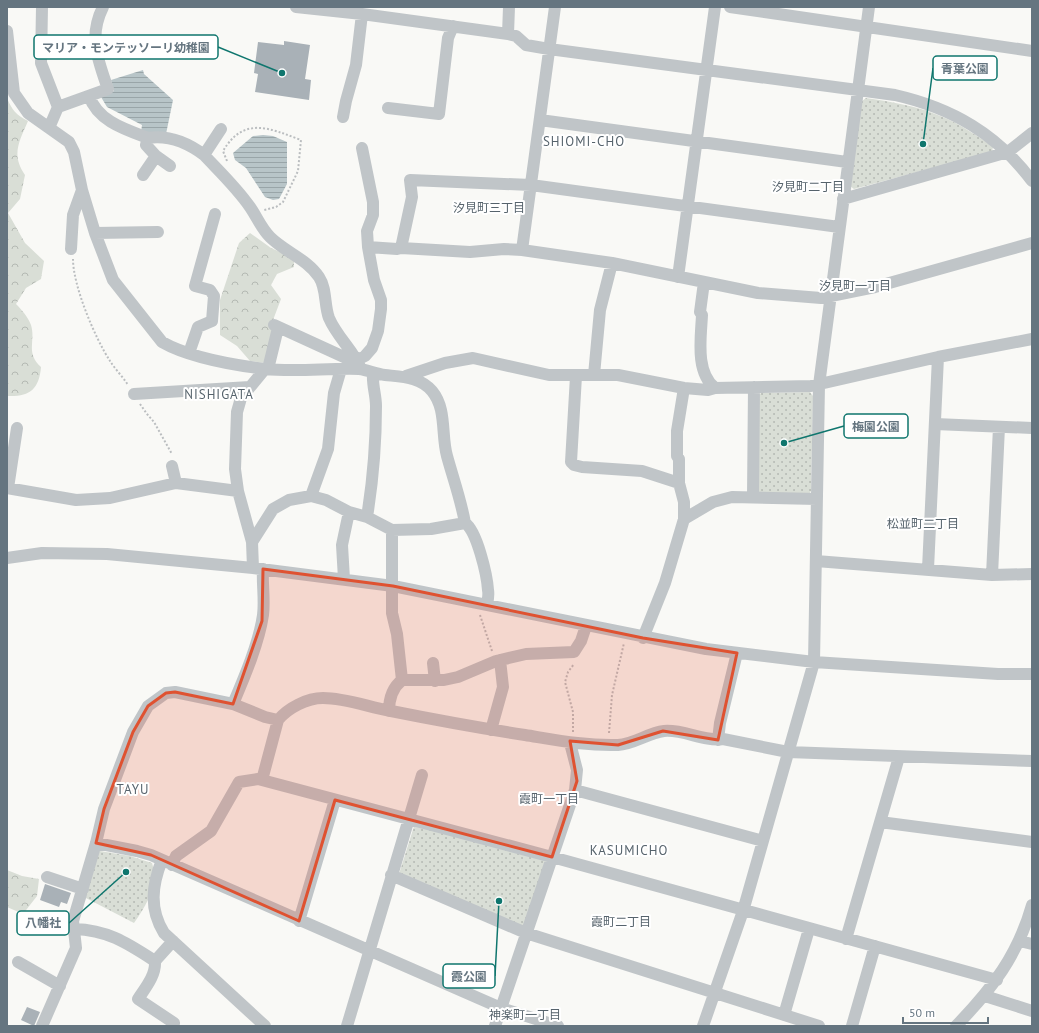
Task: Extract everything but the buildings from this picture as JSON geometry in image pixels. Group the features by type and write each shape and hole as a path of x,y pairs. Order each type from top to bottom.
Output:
{"street":[{"path":"42,7 41,62 58,107 49,128"},
{"path":"58,107 108,89 96,53 97,20 103,7"},
{"path":"299,7 508,34 516,36 526,45 549,49 908,98 944,110 982,130 1008,152 1032,181"},
{"path":"508,34 509,7"},
{"path":"522,250 555,7"},
{"path":"678,277 715,7"},
{"path":"730,7 1032,51"},
{"path":"703,1026 742,911 814,662 819,385 847,162 869,7"},
{"path":"343,117 356,65 362,14"},
{"path":"388,108 439,114 448,38 453,26"},
{"path":"7,31 14,93 28,113 69,142 74,152 82,190 95,233 113,280 162,342 174,349 189,354 266,369 341,370 359,364 372,348 378,331 382,309 382,300 374,280 368,247 367,231 373,216 373,202 362,148"},
{"path":"89,96 93,106 102,116 123,128 148,138 168,138 186,144 204,155 247,203 257,221 270,237 311,268 318,276 323,285 329,316 334,328 359,364"},
{"path":"540,120 847,162"},
{"path":"204,155 221,129"},
{"path":"843,199 1008,152 1032,134"},
{"path":"148,138 146,145 156,156 170,166"},
{"path":"144,175 156,156"},
{"path":"401,248 412,197 410,180 531,185 839,227"},
{"path":"71,249 73,215 82,190"},
{"path":"189,354 198,327 212,320 214,296 210,290 195,286 215,214"},
{"path":"95,233 158,232"},
{"path":"368,247 470,252 504,249 522,250 612,263 758,293 830,298 1032,243"},
{"path":"594,375 600,310 612,263"},
{"path":"704,282 700,312 702,315 701,357 708,382 714,388"},
{"path":"233,704 244,679 262,621 264,607 262,583 238,491 235,469 237,412 241,398 266,369 276,326 359,364 373,373 406,376 428,387 439,404 446,455 456,485 464,523"},
{"path":"406,376 445,363 473,358 543,374 576,376 627,376 684,388 708,390 714,388 819,385 938,357 1032,339"},
{"path":"928,569 938,357"},
{"path":"311,496 328,449 334,393 341,370"},
{"path":"367,517 374,469 376,404 372,384 373,373"},
{"path":"576,376 571,462 574,465 582,467 642,472 679,483"},
{"path":"134,394 250,386"},
{"path":"752,496 754,387"},
{"path":"643,638 665,583 684,518 684,502 679,483 677,431 684,388"},
{"path":"935,424 1032,428"},
{"path":"992,574 999,426"},
{"path":"17,428 7,488 76,500 110,498 176,483 238,491"},
{"path":"172,466 176,483"},
{"path":"252,542 273,508 289,500 311,496 326,500 349,512 367,517 392,530 431,529 464,523 469,526 480,554 488,590 484,605"},
{"path":"684,518 721,498 752,496 817,499"},
{"path":"344,579 342,545 349,512"},
{"path":"392,530 393,620 397,634 402,680"},
{"path":"7,558 42,553 107,554 258,568 393,586 643,638 737,653 814,662 998,674 1032,674"},
{"path":"816,561 992,574 1032,574"},
{"path":"389,711 390,697 394,688 402,680 435,681 458,677 498,661 526,654 574,652 581,641 586,626"},
{"path":"718,740 720,723 737,653"},
{"path":"491,730 503,687 498,661"},
{"path":"433,663 435,681"},
{"path":"42,1026 76,948 73,921 96,843 104,809 130,739 148,706 166,693 175,692 233,704 265,717 278,720"},
{"path":"262,780 278,720 290,709 321,698 351,701 389,711 572,743 609,745 633,742 663,731 718,740 723,739 788,752 1032,761"},
{"path":"495,1026 575,790 577,770 572,743"},
{"path":"846,939 899,757"},
{"path":"347,1026 422,775"},
{"path":"258,1024 164,933 154,910 154,891 157,872 167,862 211,831 239,782 262,780 552,857 742,911 876,946 997,980"},
{"path":"575,790 763,841"},
{"path":"299,921 335,800"},
{"path":"880,822 1032,842"},
{"path":"96,843 137,851 167,862 501,1008 558,1026"},
{"path":"391,875 526,933 819,1026"},
{"path":"48,877 83,889"},
{"path":"956,1026 985,996 997,980 1020,940 1032,905"},
{"path":"74,929 112,935 155,961"},
{"path":"784,1015 809,929"},
{"path":"1020,940 1032,944"},
{"path":"173,941 155,961 156,969 138,999 174,1023 173,1026"},
{"path":"852,1026 876,946"},
{"path":"18,962 60,986"},
{"path":"985,996 1032,1011"}],"path":[{"path":"228,162 223,151 231,139 247,129 264,127 301,140 298,172 283,202 276,207 265,209 257,221"},
{"path":"262,206 265,209"},
{"path":"71,249 73,250 74,270 87,315 108,359 162,436 175,464 172,466"},
{"path":"484,605 480,618 498,661"},
{"path":"609,745 612,695 626,634"},
{"path":"572,743 572,712 565,682 568,672 576,660 574,652"}],"highlighted area":[{"path":"263,569 393,586 643,638 737,653 718,740 663,731 618,745 570,741 577,781 552,857 335,800 299,921 151,855 96,843 104,809 133,732 148,706 166,693 175,692 233,704 262,621"}],"green space":[{"path":"7,98 15,112 20,117 28,121 19,142 17,155 18,161 25,175 20,199 8,213 25,243 44,261 41,279 26,288 16,304 25,314 31,325 32,352 36,362 41,367 40,375 35,387 32,390 15,396 7,396"},
{"path":"866,98 903,104 948,119 993,147 992,152 854,189 850,186 862,101"},
{"path":"250,233 271,248 294,258 294,267 277,274 271,285 281,299 270,328 275,330 266,363 250,361 237,346 220,335 220,300 239,243"},
{"path":"810,392 813,396 811,491 808,496 759,493 756,490 757,397 761,393"},
{"path":"415,823 548,860 527,928 399,874"},
{"path":"100,851 130,856 152,863 154,871 153,887 143,910 134,923 84,897 96,853"},
{"path":"7,870 22,876 39,879 37,896 23,914 7,907"}],"shaded area":[{"path":"143,70 144,74 173,100 166,134 141,132 142,125 107,107 101,97 114,91 111,80"},
{"path":"253,136 273,136 287,142 287,184 279,199 273,200 265,197 246,168 235,160 233,153"}],"place":[{"name":"マリア・モンテッソーリ幼稚園","path":"282,73"},
{"name":"青葉公園","path":"923,144"},
{"name":"梅園公園","path":"784,443"},
{"name":"八幡社","path":"126,872"},
{"name":"霞公園","path":"499,901"}],"district":[{"name":"SHIOMI-CHO","path":"584,141"},
{"name":"汐見町二丁目","path":"808,187"},
{"name":"汐見町三丁目","path":"489,208"},
{"name":"汐見町一丁目","path":"855,286"},
{"name":"NISHIGATA","path":"219,394"},
{"name":"松並町二丁目","path":"923,524"},
{"name":"TAYU","path":"133,789"},
{"name":"霞町一丁目","path":"549,799"},
{"name":"KASUMICHO","path":"629,850"},
{"name":"霞町二丁目","path":"621,922"},
{"name":"神楽町一丁目","path":"525,1015"}]}
